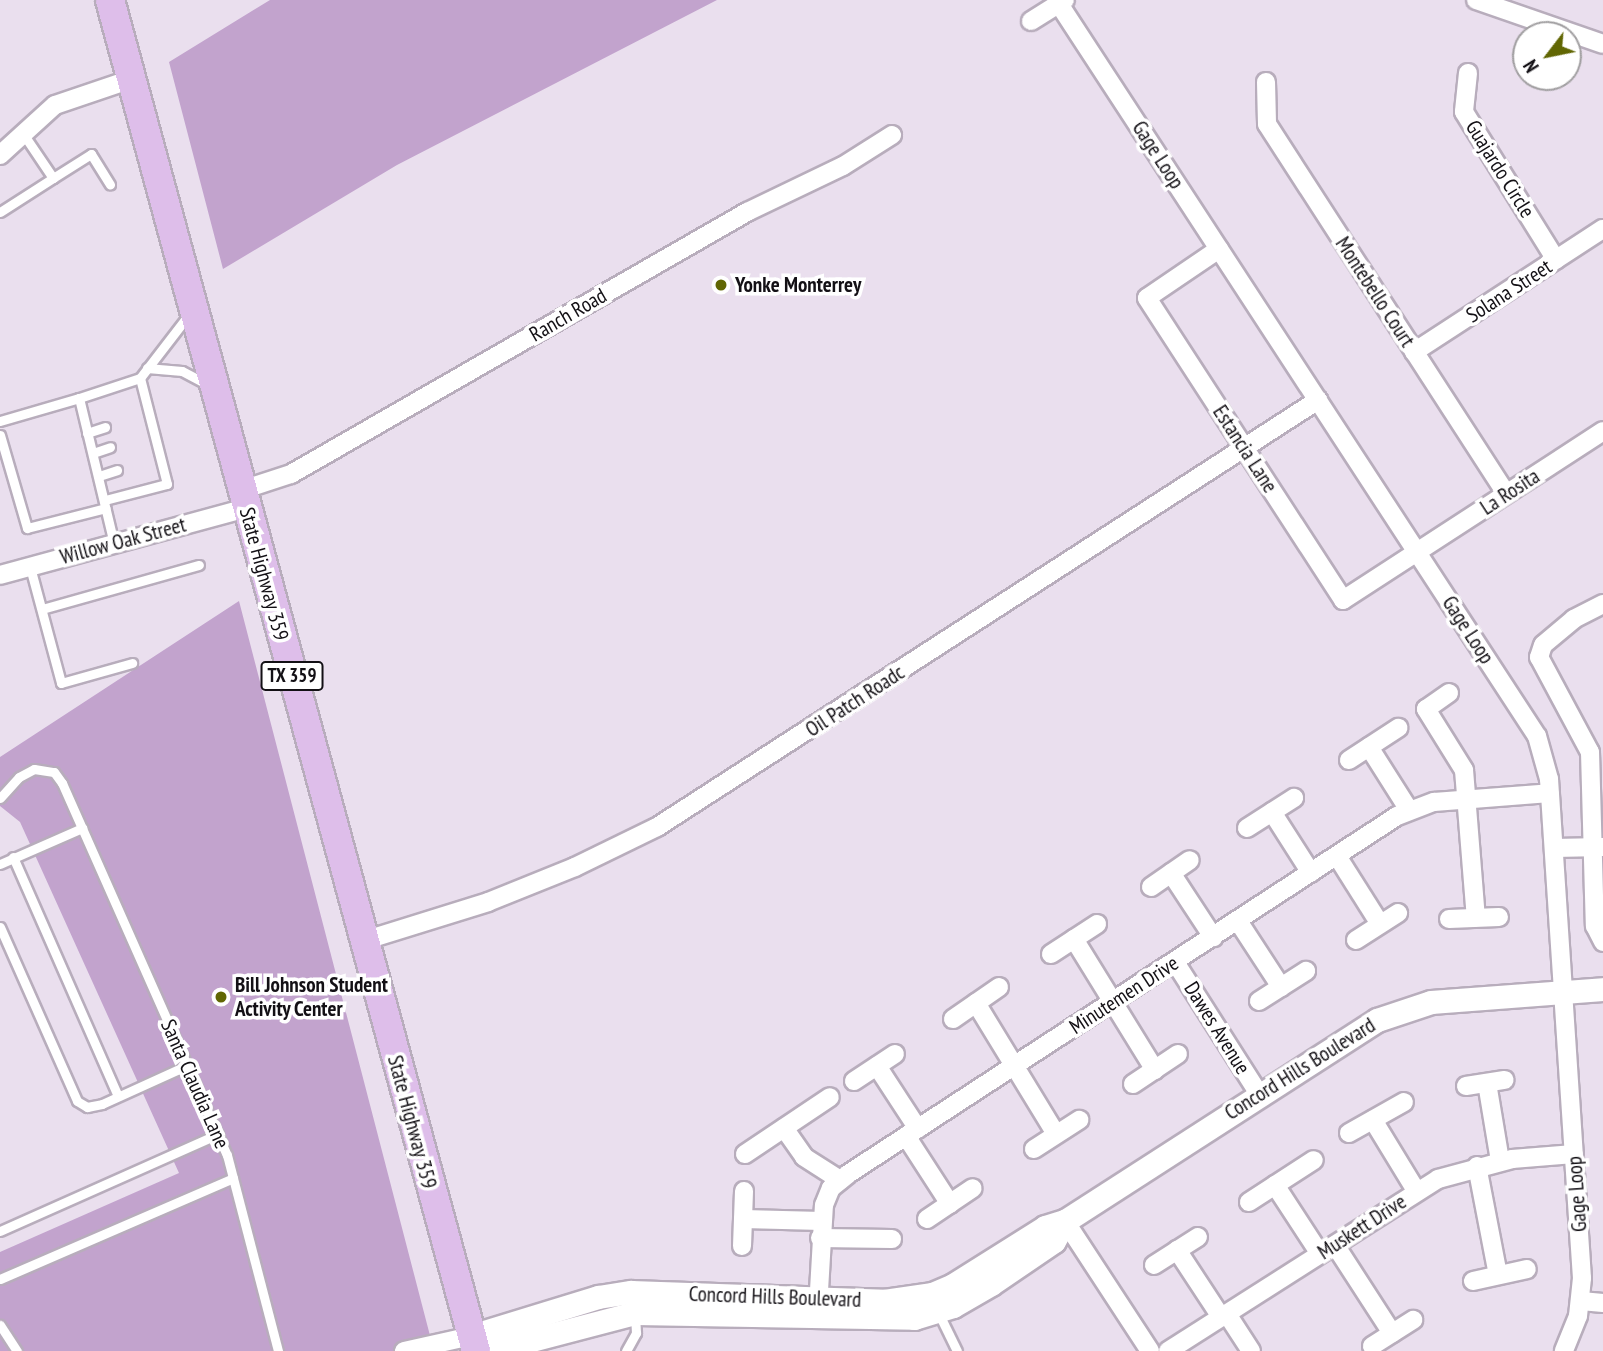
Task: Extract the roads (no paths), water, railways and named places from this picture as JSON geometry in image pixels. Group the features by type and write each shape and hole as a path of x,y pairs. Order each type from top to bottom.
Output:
{"main road":[{"name":"State Highway 359","path":"110,0 363,941 479,1346"}],"street":[{"path":"1476,0 1603,44"},
{"path":"1031,21 1062,2"},
{"name":"Gage Loop","path":"1062,2 1219,250 1537,736 1550,793 1581,1301 1563,1351"},
{"name":"Guajardo Circle","path":"1468,73 1464,112 1556,260"},
{"path":"0,155 55,104 132,79"},
{"name":"Montebello Court","path":"1266,82 1267,124 1506,494"},
{"name":"Ranch Road","path":"244,499 747,212 843,166 892,135"},
{"name":"Solana Street","path":"1414,352 1603,229"},
{"name":"Estancia Lane","path":"1219,250 1147,298 1343,600 1417,553"},
{"name":"Oil Patch Roadc","path":"363,941 488,902 575,867 657,827 1318,400"},
{"name":"La Rosita","path":"1417,553 1603,432"},
{"name":"Willow Oak Street","path":"0,575 114,544 244,499"},
{"path":"1603,604 1574,619 1543,645 1539,657 1596,751 1598,847 1595,926 1603,942"},
{"path":"1448,694 1426,709 1464,770 1476,918"},
{"path":"1349,760 1398,728"},
{"path":"1369,747 1409,810"},
{"name":"Minutemen Drive","path":"818,1308 821,1229 827,1195 840,1180 1409,810 1468,799 1550,793"},
{"path":"1247,828 1294,798"},
{"path":"1272,812 1311,873"},
{"path":"1554,848 1598,847"},
{"path":"1337,856 1380,925"},
{"path":"1151,887 1190,860"},
{"path":"1171,873 1213,937"},
{"path":"1356,940 1398,913"},
{"path":"1449,919 1499,917"},
{"path":"1238,922 1281,987"},
{"path":"1051,954 1097,924"},
{"path":"1074,939 1155,1069"},
{"name":"Dawes Avenue","path":"1175,962 1259,1094"},
{"path":"1259,1001 1306,971"},
{"path":"953,1018 999,987"},
{"name":"Concord Hills Boulevard","path":"479,1346 598,1297 633,1303 818,1308 884,1301 935,1303 953,1285 1045,1227 1065,1221 1347,1036 1403,1009 1431,1002 1603,989"},
{"path":"976,1003 1013,1068 1056,1134"},
{"path":"854,1081 895,1054"},
{"path":"1133,1084 1178,1054"},
{"path":"877,1066 950,1204"},
{"path":"1466,1086 1506,1080"},
{"path":"1487,1083 1500,1161"},
{"path":"745,1154 830,1097"},
{"path":"1349,1133 1404,1102"},
{"path":"1034,1149 1079,1119"},
{"path":"1373,1119 1418,1192"},
{"path":"784,1128 804,1157 840,1180"},
{"name":"Muskett Drive","path":"1168,1351 1418,1192 1476,1166 1574,1154"},
{"path":"1249,1202 1314,1160"},
{"path":"1476,1166 1498,1275"},
{"path":"1275,1185 1392,1333"},
{"path":"927,1219 973,1188"},
{"path":"742,1246 744,1191"},
{"path":"743,1219 892,1239"},
{"path":"1065,1221 1150,1351"},
{"path":"1154,1265 1198,1237"},
{"path":"1177,1250 1251,1351"},
{"path":"1473,1281 1527,1269"},
{"path":"1581,1301 1603,1303"},
{"path":"1371,1346 1413,1320"},
{"path":"404,1351 479,1346"}],"lane":[{"path":"24,135 53,178"},
{"path":"0,212 91,154 110,185"},
{"path":"0,421 140,379 193,309"},
{"path":"147,368 182,371 214,388"},
{"path":"0,435 27,528 167,484 155,459 149,436 149,413 140,379"},
{"path":"79,398 114,544"},
{"path":"139,416 149,413"},
{"path":"88,433 105,427"},
{"path":"93,453 110,447"},
{"path":"99,476 117,470"},
{"path":"42,609 200,565"},
{"path":"30,566 61,683 132,663"},
{"name":"Santa Claudia Lane","path":"0,798 28,771 54,772 82,828 218,1134 233,1178 278,1351"},
{"path":"0,864 82,828"},
{"path":"13,857 118,1096"},
{"path":"0,927 77,1101 87,1107 188,1065"},
{"path":"0,1231 218,1134"},
{"path":"0,1279 233,1178"},
{"path":"626,1351 636,1333 633,1303"},
{"path":"935,1303 957,1351"},
{"path":"0,1325 17,1351"}],"place":[{"name":"Yonke Monterrey","path":"721,285"},
{"name":"Bill Johnson Student Activity Center","path":"221,997"}]}
